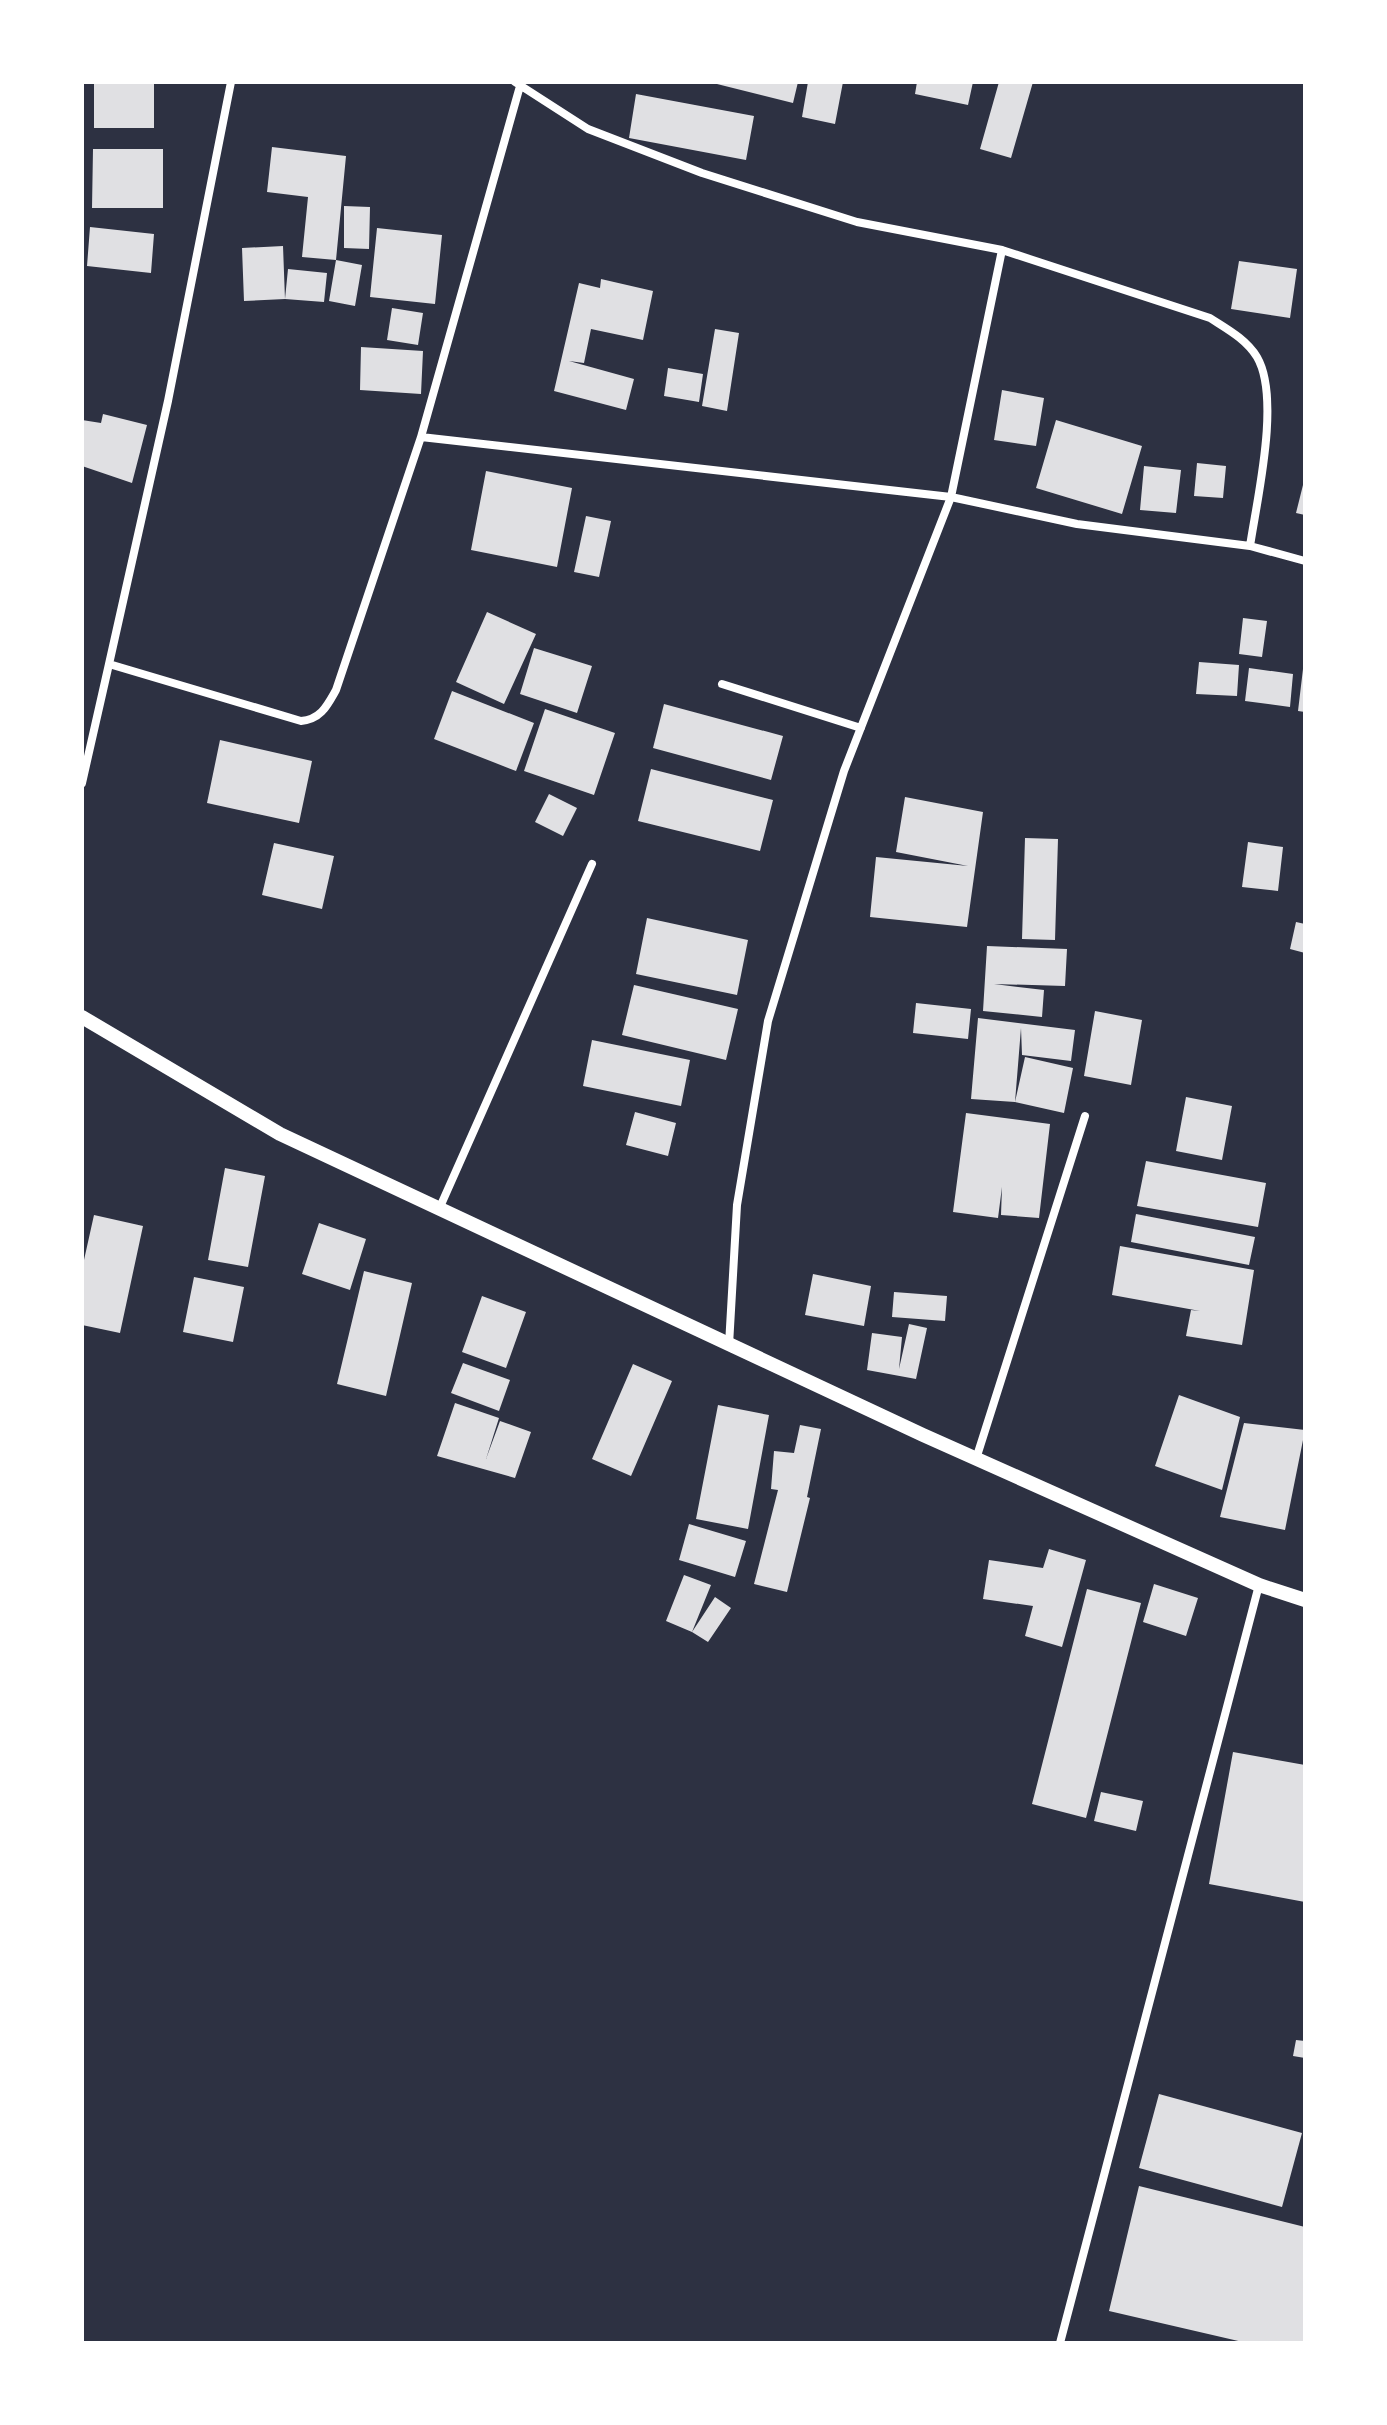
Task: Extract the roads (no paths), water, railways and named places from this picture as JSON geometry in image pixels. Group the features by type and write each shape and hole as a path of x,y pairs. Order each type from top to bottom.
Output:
{"street":[{"path":"82,783 168,401 231,82"},
{"path":"109,664 301,721 316,719 336,690 421,437 517,84 588,129 702,173 857,222 1002,250 1210,318 1250,347 1259,361 1265,387 1267,440 1250,546"},
{"path":"729,1345 737,1205 768,1021 844,771 951,497 1002,250"},
{"path":"421,437 951,497 1077,524 1250,546 1305,561"},
{"path":"722,684 861,728"},
{"path":"440,1207 592,864"},
{"path":"82,1017 280,1134 976,1459 1259,1585 1305,1600"},
{"path":"976,1459 1085,1116"},
{"path":"1060,2343 1259,1585"}]}
